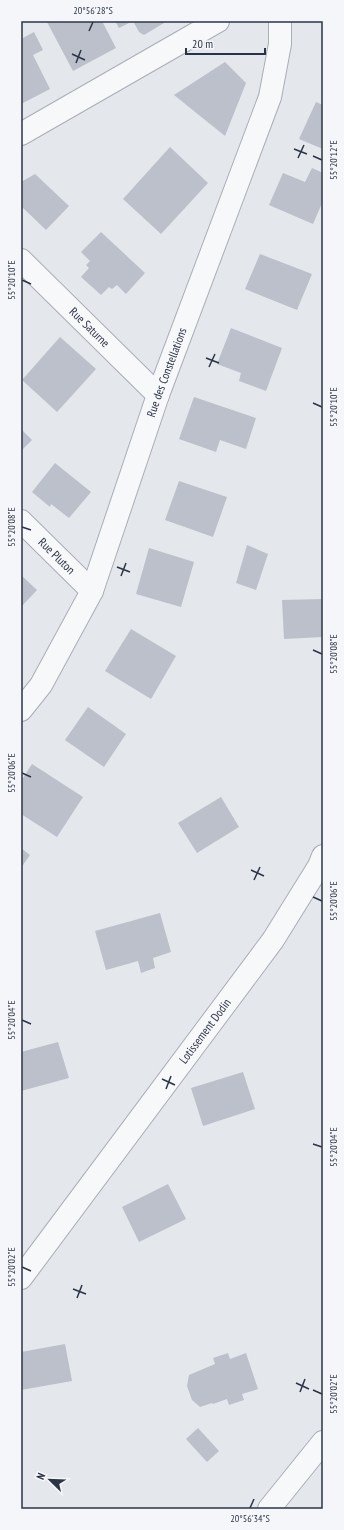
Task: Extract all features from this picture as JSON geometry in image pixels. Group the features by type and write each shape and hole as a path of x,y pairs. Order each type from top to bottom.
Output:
{"street":[{"path":"21,134 218,21"},
{"name":"Rue des Constellations","path":"21,710 41,685 92,591 158,395 270,97 280,44 280,21"},
{"name":"Rue Saturne","path":"21,260 158,395"},
{"name":"Rue Pluton","path":"21,521 92,591"},
{"name":"Lotissement Dodin","path":"21,1278 273,940 319,866 323,856"},
{"path":"269,1509 323,1442"}],"building":[{"path":"102,21 116,48 73,71 47,22"},
{"path":"115,21 133,21 119,28"},
{"path":"133,21 164,21 164,23 144,35 139,32"},
{"path":"34,32 43,50 33,55 50,89 21,104 21,39"},
{"path":"225,62 246,83 225,136 174,95"},
{"path":"316,102 323,105 323,149 299,139"},
{"path":"170,147 208,183 161,234 123,199"},
{"path":"312,168 323,173 323,201 313,224 269,205 283,173 305,182"},
{"path":"35,174 69,206 46,230 21,206 21,182"},
{"path":"101,232 145,273 126,294 117,285 112,289 109,287 101,295 81,277 89,268 86,265 90,261 81,252"},
{"path":"260,254 312,274 297,310 245,289"},
{"path":"231,328 282,348 266,391 239,381 241,373 217,364"},
{"path":"60,337 96,369 57,412 22,380"},
{"path":"194,397 256,418 246,449 220,440 216,452 179,439"},
{"path":"21,429 32,440 21,451"},
{"path":"55,463 91,492 69,518 51,504 50,507 32,492"},
{"path":"179,481 227,497 213,537 165,520"},
{"path":"247,545 268,554 256,590 236,583"},
{"path":"149,548 194,562 181,607 136,594"},
{"path":"21,575 37,590 21,607"},
{"path":"323,599 323,637 284,639 282,600"},
{"path":"131,629 176,656 151,699 105,671"},
{"path":"88,707 126,734 104,767 65,740"},
{"path":"32,764 83,797 57,837 21,814 21,781"},
{"path":"221,797 239,827 197,853 178,823"},
{"path":"21,848 30,855 21,868"},
{"path":"160,913 171,952 153,958 155,968 141,973 138,961 106,970 95,931"},
{"path":"58,1042 69,1078 21,1091 21,1052"},
{"path":"243,1072 255,1109 203,1126 191,1088"},
{"path":"168,1184 186,1219 139,1242 122,1207"},
{"path":"65,1344 72,1381 21,1390 21,1352"},
{"path":"228,1353 230,1359 246,1353 258,1389 242,1394 244,1400 229,1405 227,1399 200,1407 192,1400 187,1386 189,1375 215,1364 213,1358"},
{"path":"198,1428 219,1451 207,1462 186,1439"}]}
